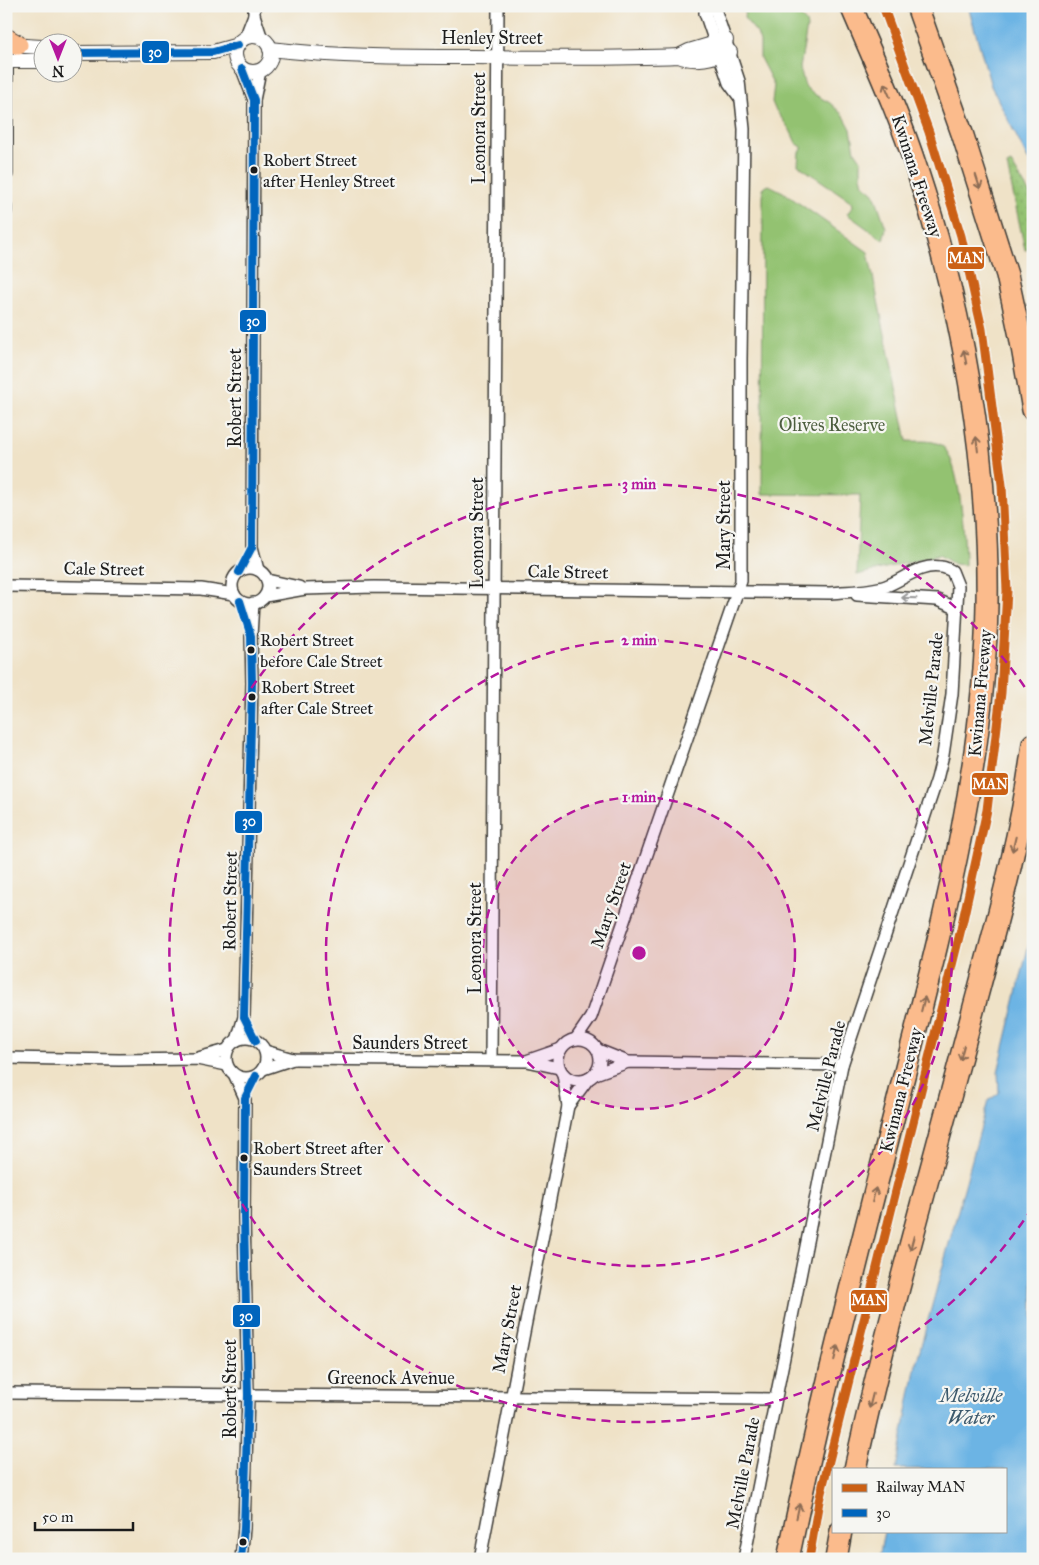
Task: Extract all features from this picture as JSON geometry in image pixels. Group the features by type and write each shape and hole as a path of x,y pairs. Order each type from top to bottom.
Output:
{"highway":[{"name":"Kwinana Freeway","path":"788,1559 800,1501 869,1216 955,871 976,748 982,694 987,605 983,492 972,393 957,320 939,244 918,172 902,126 851,6"},
{"path":"917,6 963,136"},
{"path":"928,6 963,136 1006,275 1020,336 1033,410"},
{"path":"855,1468 882,1355 991,943 1020,819 1033,744"},
{"path":"836,1559 841,1532"}],"street":[{"name":"Leonora Street","path":"491,1060 498,6"},
{"name":"Mary Street","path":"480,1559 568,1106 558,1060 561,1049 569,1042 576,1040 591,1017 741,581 744,129 739,81 704,13 705,6"},
{"name":"Mary Street","path":"711,6 716,12 722,48"},
{"path":"240,52 254,11"},
{"path":"254,11 266,55"},
{"path":"82,53 240,52 256,36 266,55"},
{"path":"7,174 7,61 9,43 32,46"},
{"name":"Henley Street","path":"266,55 306,53 372,56 621,58 679,56 687,60 722,48"},
{"path":"240,52 254,72 266,55"},
{"name":"Robert Street","path":"240,52 254,100"},
{"name":"Robert Street","path":"258,570 252,547 254,100 266,55"},
{"path":"7,61 32,61"},
{"path":"6,207 6,212"},
{"name":"Robert Street","path":"236,576 252,547"},
{"name":"Cale Street","path":"264,596 305,588 374,587 830,593 885,587 910,574 927,568 941,567 952,571 958,586 956,608 937,600 830,593"},
{"path":"252,568 258,570 267,580 268,586 264,596 259,601 244,603 233,590 236,576 252,568"},
{"name":"Cale Street","path":"201,589 236,576"},
{"name":"Cale Street","path":"267,580 305,588"},
{"name":"Cale Street","path":"6,586 201,589 237,597"},
{"name":"Robert Street","path":"237,597 250,636"},
{"name":"Robert Street","path":"237,1040 244,1017 252,683 250,636 253,603"},
{"name":"Melville Parade","path":"744,1559 842,1065 937,779 943,755 952,694 956,608"},
{"name":"Robert Street","path":"244,1017 256,1040"},
{"name":"Mary Street","path":"568,1106 591,1077 600,1062 595,1047 591,1017"},
{"path":"197,1059 227,1050 237,1040 244,1038 256,1040 265,1051 266,1058 260,1072"},
{"path":"576,1040 587,1040 595,1047 628,1062"},
{"name":"Saunders Street","path":"527,1061 561,1049"},
{"path":"227,1050 226,1065 235,1076"},
{"name":"Saunders Street","path":"265,1051 293,1059 527,1061 561,1071"},
{"path":"6,1058 197,1059 226,1065"},
{"name":"Saunders Street","path":"235,1076 249,1078 293,1059"},
{"path":"561,1071 576,1081 628,1062 842,1065"},
{"name":"Robert Street","path":"245,1098 260,1072"},
{"name":"Robert Street","path":"235,1076 245,1098 244,1217 248,1395 244,1528 241,1559"},
{"name":"Greenock Avenue","path":"6,1394 775,1399"}],"green space":[{"path":"744,6 791,6 806,22 807,27 800,68 805,86 812,93 830,103 844,116 851,129 855,151 861,160 863,184 874,193 886,228 883,240 847,214 853,206 852,202 798,165 799,152 802,150 802,147 796,143 772,102 774,85 760,58 760,42 757,33 744,18"},
{"path":"1011,163 1033,199 1033,249 1025,250 1007,165"},
{"name":"Olives Reserve","path":"769,185 783,192 868,252 907,441 937,443 948,453 953,466 960,501 965,565 954,564 939,555 857,575 860,495 762,494 763,188"}],"water":[{"path":"968,6 1033,6 1033,169 991,86"},
{"name":"Melville Water","path":"1033,927 1033,1559 879,1559 884,1532 1006,1532 1006,1468 896,1468 916,1364 988,1101 999,1093 998,1072"}],"rail line":[{"name":"MAN","path":"809,1559 819,1501 961,929 987,810 1001,693 1007,591 1002,485 982,329 961,236 929,132 883,6"}],"transit line":[{"name":"30","path":"82,53 213,52 238,45"},
{"name":"30","path":"239,572 252,547 254,100 242,69"},
{"name":"30","path":"240,601 251,636 252,683 244,1017 256,1041"},
{"name":"30","path":"241,1559 244,1528 248,1395 244,1217 245,1098 256,1076"}],"place":[{"name":"Robert Street after Henley Street","path":"254,170"},
{"name":"Robert Street before Cale Street","path":"251,650"},
{"name":"Robert Street after Cale Street","path":"252,697"},
{"name":"Robert Street after Saunders Street","path":"244,1158"}]}
